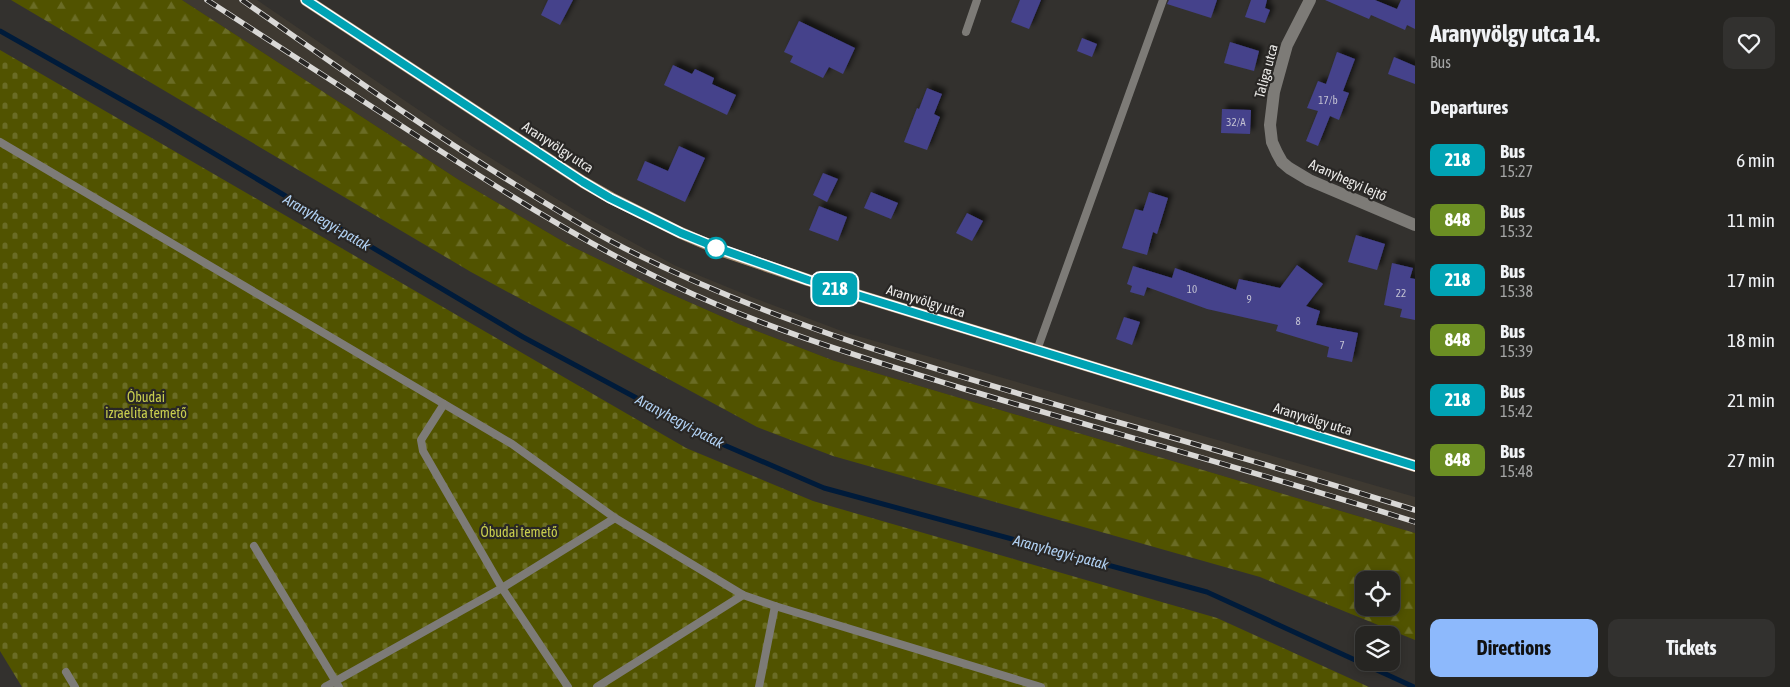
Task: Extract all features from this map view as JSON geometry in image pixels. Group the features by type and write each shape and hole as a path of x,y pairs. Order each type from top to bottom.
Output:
{"street":[{"name":"Aranyvölgy utca","path":"306,0 583,182 634,211 681,233 769,268 1415,466"},
{"name":"Taliga utca","path":"1277,153 1272,142 1270,125 1274,92 1287,45 1310,0"},
{"name":"Aranyhegyi lejtő","path":"1277,153 1282,162 1300,176 1415,225"}],"lane":[{"path":"966,32 977,0"},
{"path":"1037,350 1164,0"},
{"path":"1,144 512,444 615,518 743,595 1041,687"},
{"path":"444,404 421,440 423,451 502,588 568,687"},
{"path":"325,687 337,684 502,588 615,518"},
{"path":"254,546 337,684"},
{"path":"597,687 743,595"},
{"path":"759,687 775,606"},
{"path":"66,672 75,687"}],"shaded area":[{"path":"182,0 257,0 473,147 586,217 676,266 847,333 1415,497 1415,533 832,360 741,325 664,291 569,245 459,180"}],"green space":[{"path":"11,0 182,0 459,180 569,245 664,291 741,325 832,360 1415,533 1415,640 1400,634 1400,626 1381,626 1356,616 1400,616 1400,571 1355,571 1355,616 1260,577 833,456 757,427 471,272"},
{"name":"Óbudai temető","path":"0,50 686,448 813,501 1217,618 1369,687 22,687 0,651"}],"building":[{"path":"548,0 573,0 560,25 541,15"},
{"path":"1020,0 1041,0 1029,29 1011,22"},
{"path":"1169,0 1217,0 1211,18 1167,4"},
{"path":"1251,0 1267,0 1265,8 1270,10 1265,23 1245,17"},
{"path":"1325,0 1375,0 1397,9 1401,0 1415,0 1415,29 1407,25 1405,30 1371,15 1369,19"},
{"path":"799,21 855,48 843,74 829,67 823,78 790,62 793,56 784,52"},
{"path":"1082,38 1097,44 1092,57 1077,51"},
{"path":"1230,42 1259,51 1254,71 1224,63"},
{"path":"1337,52 1355,59 1343,91 1349,93 1339,120 1330,116 1318,146 1306,141 1318,111 1307,108 1318,81 1326,84"},
{"path":"1394,57 1415,66 1415,84 1388,74"},
{"path":"673,65 692,74 695,69 714,78 712,84 736,95 727,115 664,85"},
{"path":"927,88 942,94 934,114 940,117 927,150 904,142"},
{"path":"1222,109 1251,110 1250,134 1221,133"},
{"path":"679,146 705,158 685,202 637,180 645,161 668,171"},
{"path":"823,173 838,179 827,202 813,195"},
{"path":"871,192 898,203 891,219 864,208"},
{"path":"1149,192 1168,198 1157,234 1153,232 1147,255 1122,248 1135,209 1143,211"},
{"path":"819,206 847,217 838,241 809,230"},
{"path":"967,213 983,221 972,241 956,233"},
{"path":"1356,235 1385,244 1377,270 1348,262"},
{"path":"1392,263 1413,268 1410,278 1415,279 1415,320 1400,317 1402,309 1384,305"},
{"path":"1297,265 1323,284 1306,306 1320,311 1316,325 1358,333 1352,362 1327,357 1329,347 1276,331 1278,325 1207,309 1147,287 1144,296 1130,292 1132,286 1127,284 1133,266 1172,278 1175,268 1236,290 1239,279 1280,288"},
{"path":"1124,317 1140,322 1132,345 1116,339"}],"waterway":[{"name":"Aranyhegyi-patak","path":"0,31 161,122 523,337 724,445 824,488 1207,592 1414,687"}],"railway":[{"path":"207,0 541,214 639,269 708,301 816,342 961,388 1302,487 1415,522"},
{"path":"242,0 412,118 516,185 604,237 689,279 802,324 917,363 1415,510"}],"bus line":[{"name":"218","path":"306,0 583,182 634,211 681,233 769,268 1415,466"}],"park label":[{"name":"Óbudai izraelita temető","path":"146,406"}]}
